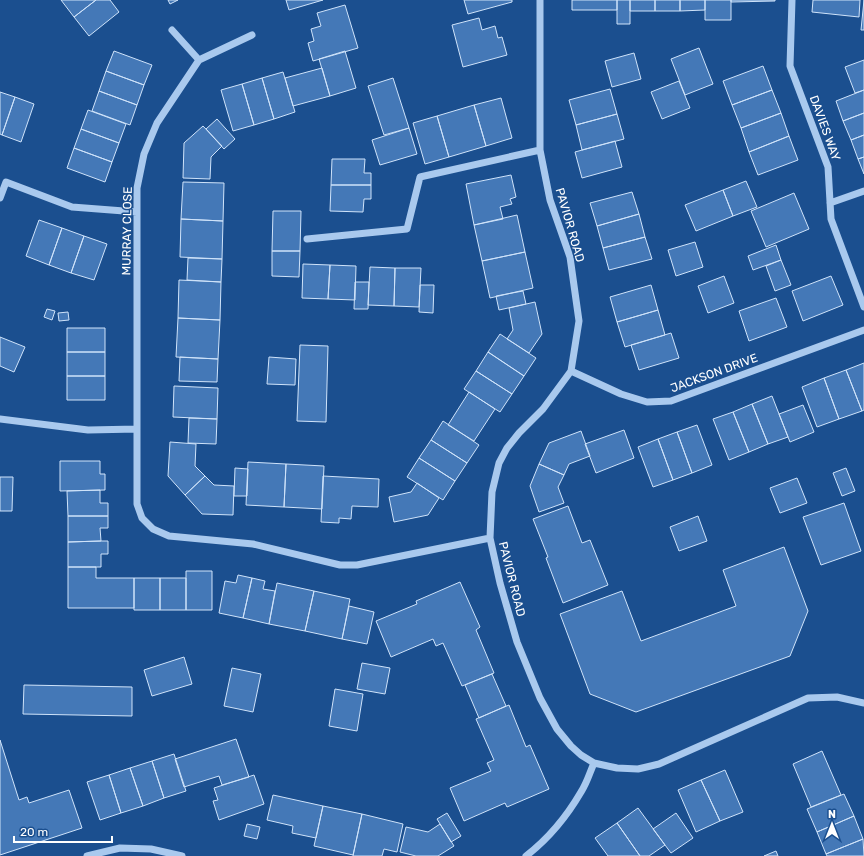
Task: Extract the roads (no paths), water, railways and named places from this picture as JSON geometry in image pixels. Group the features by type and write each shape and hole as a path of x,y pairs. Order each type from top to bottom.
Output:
{"street":[{"name":"PAVIOR ROAD","path":"540,0 540,150 550,200 570,257 579,321 571,371 543,409 519,433 507,448 499,463 492,492 490,538 500,583 517,642 540,698 557,729 571,746 581,755 594,763 617,768 631,769 638,769 659,764 808,698 837,697 864,703"},
{"name":"DAVIES WAY","path":"792,0 790,66 828,167 831,219 864,307"},
{"path":"172,30 199,60 252,35"},
{"name":"MURRAY CLOSE","path":"199,60 157,123 144,154 137,188 137,504 142,518 153,529 169,536 253,544 340,565 357,565 490,538"},
{"path":"307,239 407,228 420,177 540,150"},
{"path":"0,198 6,182 72,207 137,212"},
{"path":"830,203 864,191"},
{"name":"JACKSON DRIVE","path":"571,371 621,394 647,402 671,401 864,330"},
{"path":"0,419 88,430 137,429"},
{"path":"526,856 534,850 564,818 582,791 594,763"},
{"path":"87,856 120,848 151,849 182,856"}]}
